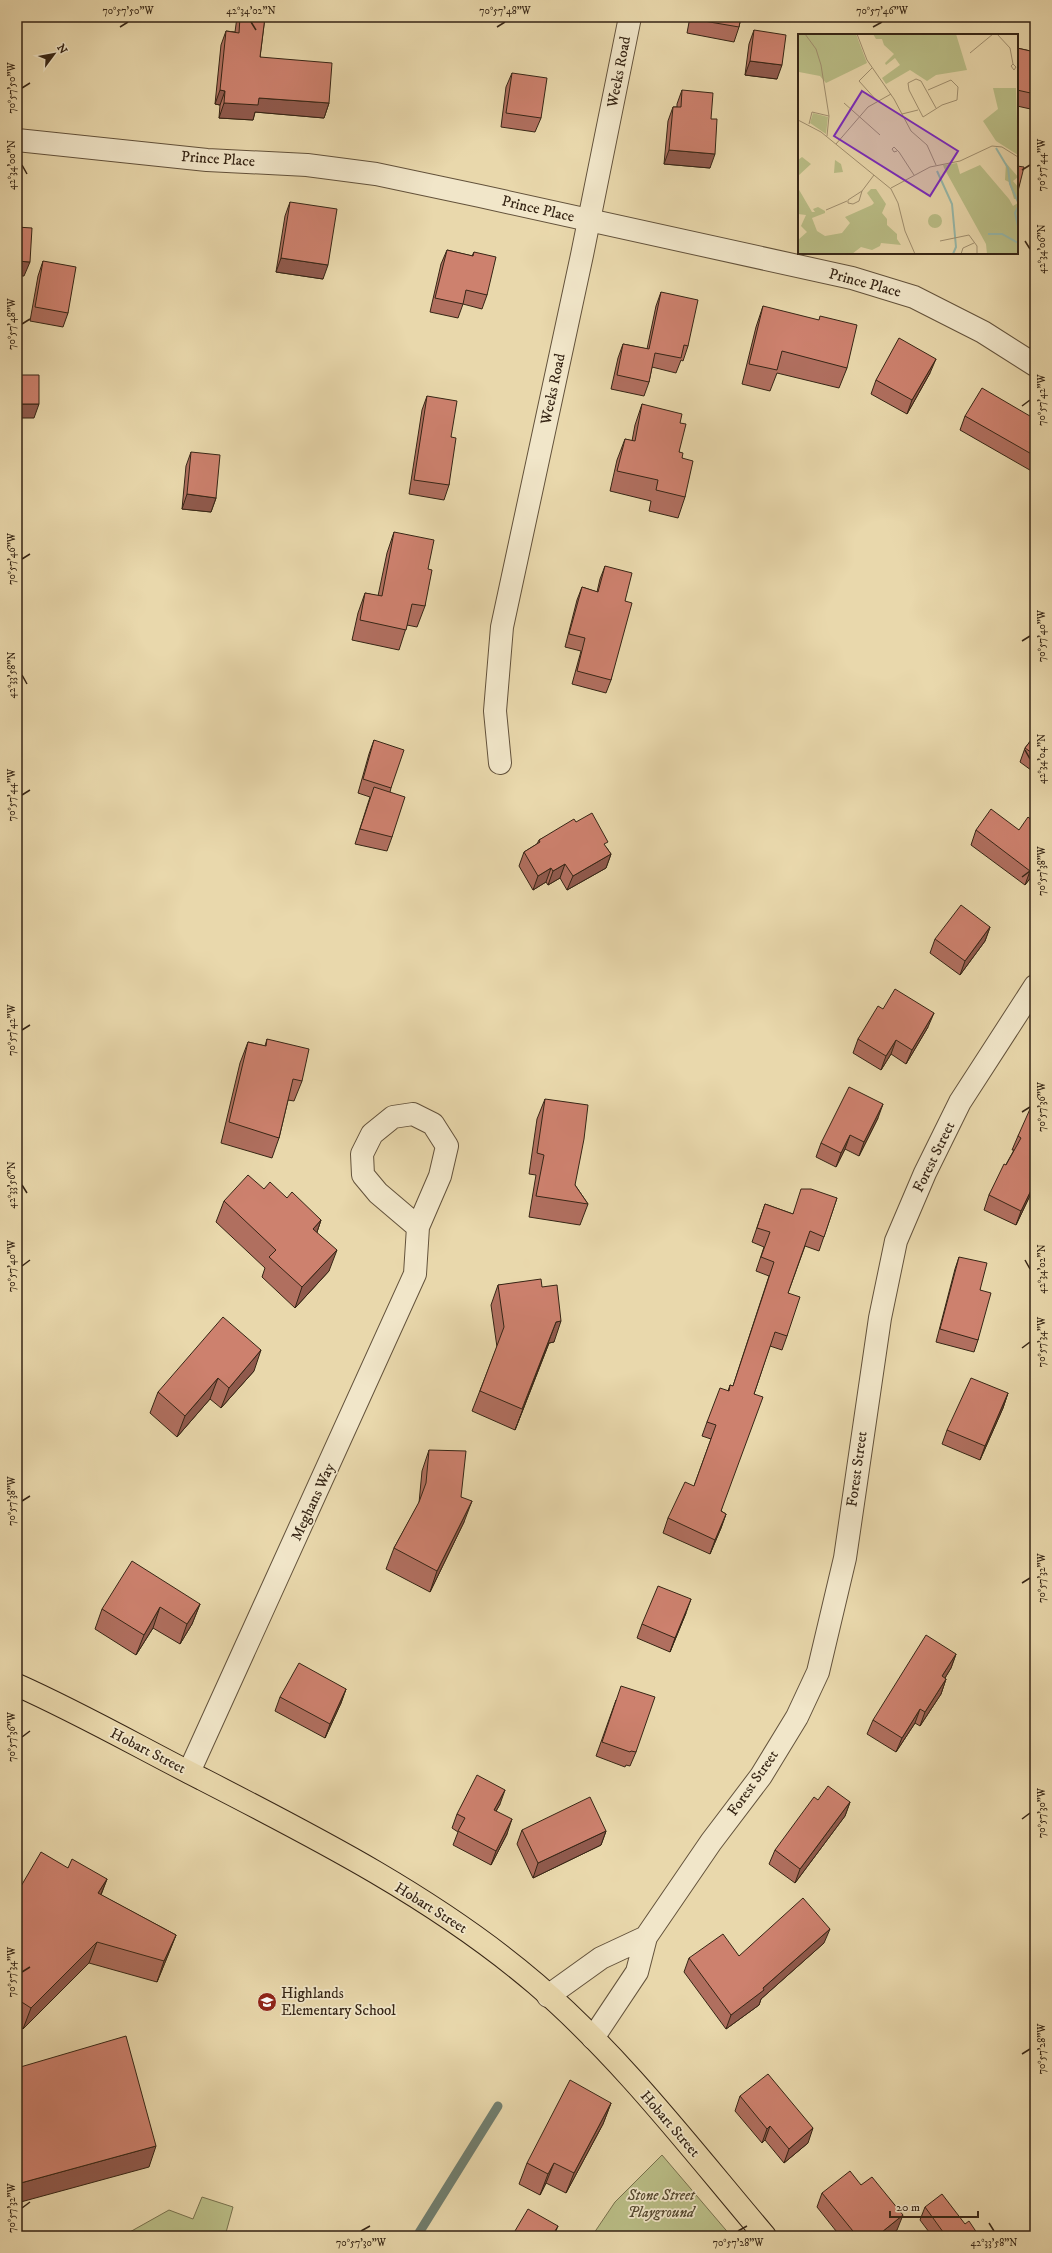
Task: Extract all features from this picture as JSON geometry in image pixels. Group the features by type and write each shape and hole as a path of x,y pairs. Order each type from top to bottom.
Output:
{"main road":[{"name":"Hobart Street","path":"17,1685 260,1809 416,1896 486,1943 548,1996 593,2038 672,2124 765,2236"}],"street":[{"name":"Weeks Road","path":"500,763 495,711 502,627 630,17"},
{"name":"Prince Place","path":"17,140 207,160 307,165 376,174 852,278 914,297 984,332 1035,365"},
{"name":"Forest Street","path":"593,2038 637,1972 646,1937 710,1842 761,1776 797,1717 818,1672 844,1558 880,1318 896,1241 925,1173 960,1102 1035,986"},
{"name":"Meghans Way","path":"189,1772 415,1274 418,1227 440,1176 447,1146 433,1124 413,1114 393,1117 372,1134 362,1154 363,1176 378,1194 418,1227"},
{"path":"548,1996 601,1958 646,1937"}],"green space":[{"name":"Stone Street Playground","path":"662,2155 731,2236 592,2236 615,2202"},
{"path":"202,2197 233,2207 225,2236 127,2236 128,2233 169,2210 193,2219"}],"building":[{"path":"240,17 265,17 260,57 332,63 329,103 259,98 258,105 224,103 225,91 220,90 226,31 239,33"},
{"path":"693,17 741,17 739,27 692,19"},
{"path":"754,30 786,35 782,65 750,61"},
{"path":"1018,48 1035,52 1035,94 1018,90"},
{"path":"512,73 547,78 541,118 506,113"},
{"path":"682,90 713,93 711,119 717,119 715,154 669,150 673,107 681,107"},
{"path":"1018,166 1024,167 1018,191"},
{"path":"290,202 337,209 328,265 281,258"},
{"path":"17,227 32,228 30,262 17,261"},
{"path":"447,250 473,256 474,252 496,257 487,295 466,290 463,304 435,298"},
{"path":"43,261 76,267 68,313 35,307"},
{"path":"661,292 698,300 688,346 684,345 681,358 655,353 649,382 617,375 623,344 649,349"},
{"path":"763,306 819,320 820,316 857,325 847,368 782,351 777,370 749,364"},
{"path":"899,338 936,359 912,400 876,380"},
{"path":"17,375 39,375 39,404 17,404"},
{"path":"982,388 1035,419 1035,456 965,416"},
{"path":"427,396 457,401 451,437 456,438 449,485 414,480"},
{"path":"642,404 682,414 680,423 686,424 679,452 683,453 682,458 693,461 685,497 656,490 658,480 617,471 625,439 635,441"},
{"path":"191,452 220,455 216,498 187,494"},
{"path":"394,532 434,540 428,569 432,570 425,606 412,604 406,630 360,620 365,593 382,596"},
{"path":"605,566 632,573 625,601 632,603 611,680 577,671 585,638 569,634 582,587 598,592"},
{"path":"1035,735 1035,755 1025,748"},
{"path":"374,740 404,750 391,788 363,779"},
{"path":"374,787 405,797 392,837 360,829"},
{"path":"991,809 1019,830 1028,817 1035,823 1035,865 1030,871 976,830"},
{"path":"592,813 608,842 604,844 611,854 573,876 565,864 553,871 551,868 538,876 524,852 540,842 539,840 574,819 576,822"},
{"path":"961,905 990,927 965,961 935,939"},
{"path":"895,989 934,1013 912,1050 896,1040 886,1056 858,1039 878,1006 883,1009"},
{"path":"267,1039 309,1049 302,1081 293,1079 279,1138 229,1122 248,1042 266,1046"},
{"path":"849,1087 883,1104 864,1142 850,1135 841,1153 821,1143"},
{"path":"545,1099 588,1105 584,1139 575,1185 588,1204 536,1196 544,1155 537,1153"},
{"path":"1030,1109 1035,1111 1035,1182 1021,1211 989,1195 1004,1164 1006,1165 1021,1138 1018,1136"},
{"path":"248,1175 264,1189 270,1182 287,1198 292,1192 321,1220 313,1229 337,1250 302,1287 269,1257 276,1250 224,1201"},
{"path":"801,1189 811,1189 837,1198 824,1237 810,1231 788,1293 800,1297 787,1336 775,1332 754,1394 763,1397 721,1511 726,1514 715,1540 668,1518 685,1482 694,1486 716,1425 707,1422 720,1388 729,1391 730,1385 733,1386 774,1262 761,1257 770,1232 757,1228 765,1204 793,1214"},
{"path":"959,1257 987,1263 980,1290 991,1293 978,1340 940,1329"},
{"path":"541,1279 542,1287 557,1285 561,1321 556,1322 522,1409 480,1391 504,1327 498,1285"},
{"path":"223,1317 261,1350 229,1388 218,1378 185,1416 158,1392"},
{"path":"971,1378 1008,1393 985,1446 947,1430"},
{"path":"429,1450 466,1451 461,1497 472,1501 437,1571 394,1548 419,1502 426,1483"},
{"path":"132,1561 200,1604 187,1624 160,1607 144,1635 102,1609"},
{"path":"658,1586 691,1599 675,1638 642,1624"},
{"path":"926,1635 956,1654 942,1676 946,1679 925,1712 920,1709 902,1738 873,1720"},
{"path":"299,1663 346,1689 330,1724 280,1697"},
{"path":"621,1686 655,1697 636,1752 630,1752 602,1742"},
{"path":"477,1775 505,1790 494,1810 512,1819 496,1851 458,1831 465,1818 457,1814"},
{"path":"828,1786 850,1802 800,1869 775,1850 814,1797 818,1800"},
{"path":"590,1797 606,1831 538,1863 522,1830"},
{"path":"41,1852 68,1868 72,1859 107,1879 98,1893 176,1935 164,1961 97,1942 31,2008 17,1999 17,1893"},
{"path":"803,1898 830,1929 763,1988 764,1990 731,2015 689,1958 723,1934 739,1956"},
{"path":"126,2036 156,2146 17,2184 17,2068"},
{"path":"768,2074 813,2128 789,2149 770,2126 767,2129 740,2096"},
{"path":"570,2080 611,2103 574,2173 554,2163 548,2174 527,2163"},
{"path":"850,2171 861,2185 872,2177 903,2215 877,2236 857,2236 822,2193"},
{"path":"942,2194 965,2224 969,2221 979,2236 946,2236 925,2207"},
{"path":"528,2209 558,2226 552,2236 512,2236"}],"waterway":[{"path":"417,2236 498,2106"}],"place":[{"name":"Highlands Elementary School","path":"267,2002"}]}
